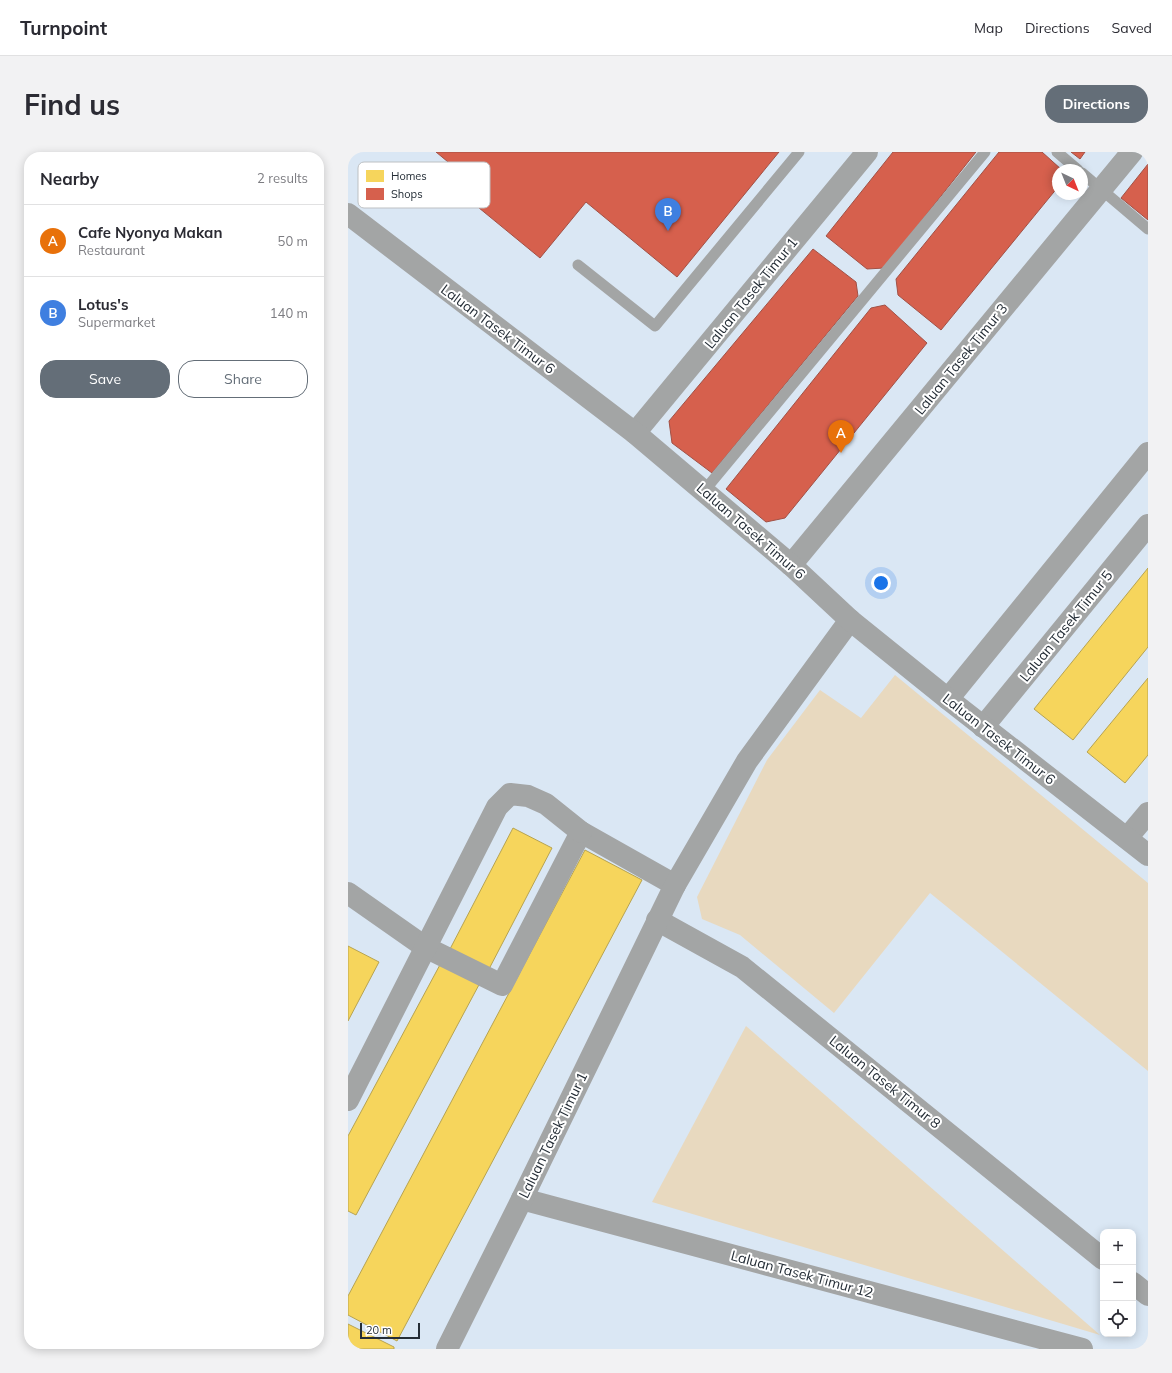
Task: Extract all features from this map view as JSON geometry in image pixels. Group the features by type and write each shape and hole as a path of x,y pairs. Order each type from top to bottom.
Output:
{"street":[{"name":"Laluan Tasek Timur 1","path":"635,433 867,152"},
{"name":"Laluan Tasek Timur 3","path":"791,565 1132,152"},
{"name":"Laluan Tasek Timur 6","path":"348,214 635,433 791,565 850,620 983,727 1148,855"},
{"path":"948,699 1148,453"},
{"name":"Laluan Tasek Timur 5","path":"983,727 1148,525"},
{"name":"Laluan Tasek Timur 1","path":"447,1349 522,1200 675,885 747,761 850,620"},
{"path":"348,1100 497,807 510,794 528,796 546,804 580,832 675,885"},
{"path":"1127,838 1148,813"},
{"path":"348,893 425,947 502,985 580,832"},
{"name":"Laluan Tasek Timur 8","path":"657,920 742,967 1100,1257"},
{"name":"Laluan Tasek Timur 12","path":"522,1200 1082,1349"},
{"path":"1136,1285 1148,1295"}],"lane":[{"path":"578,265 655,326 799,152"},
{"path":"704,491 985,152"},
{"path":"1057,152 1071,164"},
{"path":"1088,178 1148,229"}],"shaded area":[{"path":"895,675 1148,883 1148,1071 930,893 834,1013 740,935 702,919 697,897 767,760 820,690 861,718"},
{"path":"746,1026 1100,1335 652,1202"}],"building: Homes":[{"path":"1148,568 1148,647 1073,740 1034,709"},
{"path":"1148,678 1148,755 1125,783 1087,752"},
{"path":"513,828 552,848 489,969 450,949"},
{"path":"585,850 642,880 397,1341 348,1315 348,1296"},
{"path":"348,946 379,962 348,1021"},
{"path":"442,961 481,981 356,1215 348,1211 348,1136"},
{"path":"348,1324 394,1347 394,1349 348,1349"}],"building: Shops":[{"path":"436,152 779,152 677,277 586,202 540,258 479,208 490,208 490,162 448,162"},
{"path":"893,152 976,152 884,268 867,269 826,236"},
{"path":"999,152 1042,152 1055,164 1052,164 1052,194 941,330 898,295 896,279"},
{"path":"1071,152 1085,152 1080,159"},
{"path":"1148,164 1148,220 1121,198"},
{"path":"813,249 856,282 858,296 712,473 672,443 669,421"},
{"path":"885,305 927,343 785,518 766,522 726,489 871,308"}],"place":[{"name":"Lotus's","path":"668,231"},
{"name":"Cafe Nyonya Makan","path":"841,453"}]}
